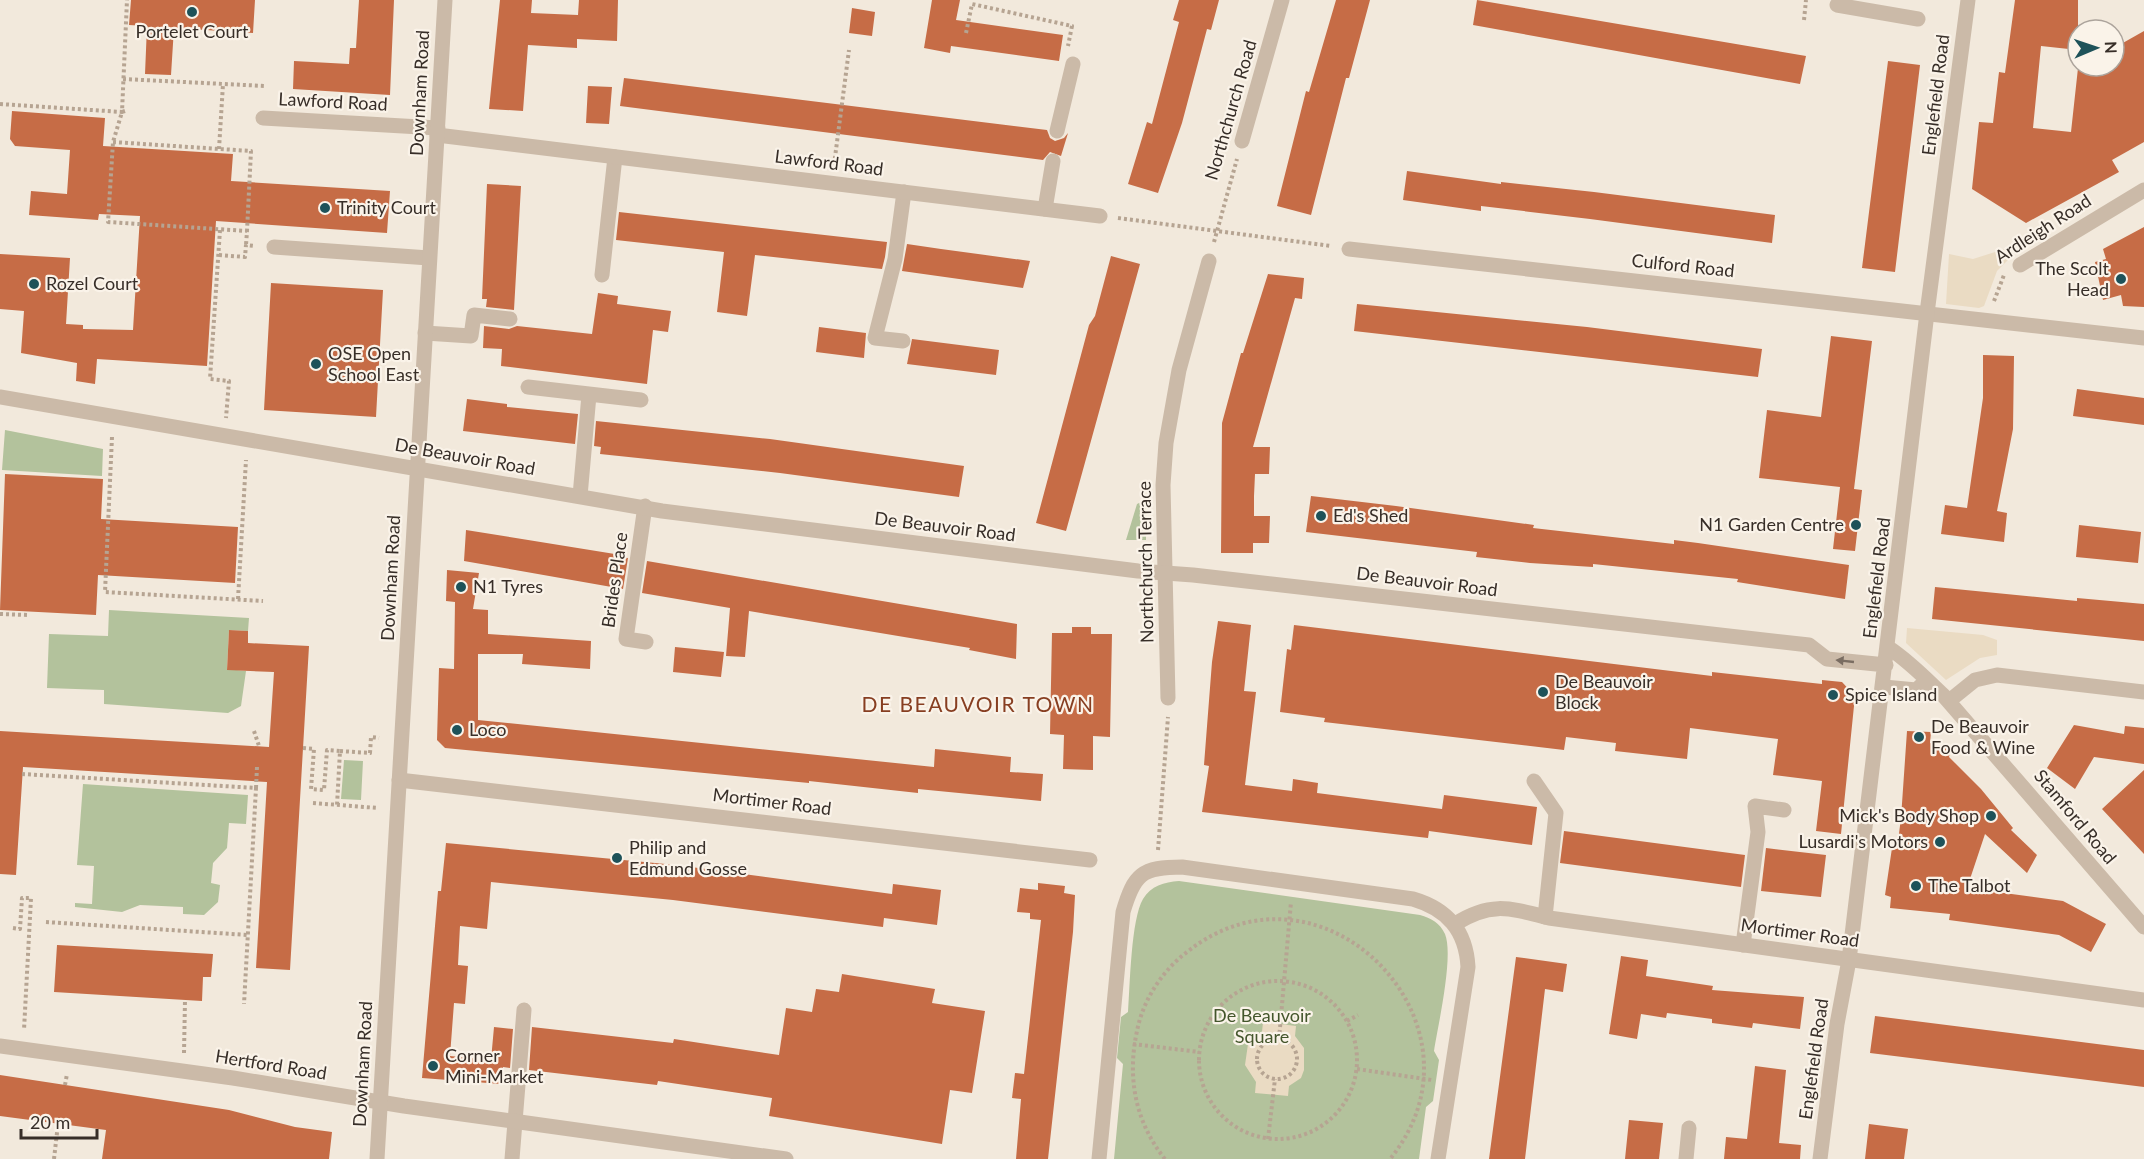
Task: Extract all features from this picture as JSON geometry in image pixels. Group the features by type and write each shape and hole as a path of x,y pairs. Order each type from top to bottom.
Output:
{"street":[{"name":"Downham Road","path":"377,1159 445,0"},
{"name":"Northchurch Road","path":"1242,141 1282,0"},
{"name":"Englefield Road","path":"1820,1159 1837,1024 1850,960 1927,314 1968,0"},
{"path":"1837,5 1918,19"},
{"path":"1057,131 1072,64"},
{"name":"Lawford Road","path":"263,118 437,132 615,157 1100,216"},
{"path":"602,275 615,157"},
{"path":"1045,209 1053,161"},
{"name":"Ardleigh Road","path":"2020,265 2144,190"},
{"path":"903,341 875,338 895,259 904,192"},
{"path":"274,247 429,258"},
{"name":"Culford Road","path":"1349,249 2144,338"},
{"name":"Northchurch Terrace","path":"1168,698 1164,485 1166,443 1179,370 1209,261"},
{"path":"425,333 471,336 474,315 510,319"},
{"path":"528,387 641,400"},
{"path":"580,496 589,395"},
{"name":"De Beauvoir Road","path":"0,397 662,511 1167,573 1809,645 1827,659 1886,665"},
{"name":"Brides Place","path":"645,507 626,639 646,642"},
{"name":"Stamford Road","path":"1889,648 1920,670 1926,681 1949,701 2144,927"},
{"path":"1949,701 1975,680 1997,675 2144,692"},
{"path":"1884,687 1916,690 1926,681"},
{"name":"Mortimer Road","path":"399,780 1090,860"},
{"path":"1534,781 1556,813 1545,917"},
{"path":"1743,945 1758,832 1755,806 1784,810"},
{"path":"1099,1159 1123,912 1135,881 1144,872 1157,867 1182,867 1413,899 1442,911 1455,924 1465,942 1468,966 1438,1159"},
{"name":"Mortimer Road","path":"1455,924 1488,908 1504,907 1545,917 2144,1000"},
{"path":"512,1159 524,1010"},
{"name":"Hertford Road","path":"0,1046 786,1159"},
{"path":"1686,1159 1689,1128"}],"path":[{"path":"127,0 123,111 113,142 108,222 247,231"},
{"path":"1804,20 1806,0"},
{"path":"966,33 972,4 1072,26 1066,56 1072,64"},
{"path":"832,183 849,50"},
{"path":"123,79 265,86"},
{"path":"219,149 223,84"},
{"path":"0,104 123,111"},
{"name":"Northchurch Road","path":"1217,230 1242,141"},
{"path":"113,142 251,152 246,257 219,255"},
{"path":"1100,216 1349,249"},
{"path":"220,230 210,379 229,381 225,437"},
{"path":"246,245 274,247"},
{"name":"Ardleigh Road","path":"1995,322 1994,304 2001,278 2020,265"},
{"path":"113,418 105,592 263,601"},
{"path":"238,599 247,441"},
{"path":"0,614 28,615"},
{"path":"1157,867 1168,698"},
{"path":"254,731 259,746"},
{"path":"303,748 314,749 311,789 324,790 327,750 370,753 371,737 379,738"},
{"path":"337,805 340,751"},
{"path":"244,1005 257,767"},
{"path":"22,774 256,788"},
{"path":"313,803 366,807"},
{"path":"13,928 20,929 22,898 31,898 24,1049"},
{"path":"1165,1159 1142,1120 1132,1079 1134,1044 1146,1003 1160,979 1177,960 1198,943 1225,929 1255,921 1290,919 1334,931 1363,948 1381,963 1399,985 1412,1010 1419,1032 1424,1063 1420,1096 1404,1138 1389,1159"},
{"path":"46,922 248,935"},
{"path":"1279,1039 1289,927"},
{"path":"1285,981 1304,985 1321,993 1336,1005 1347,1021 1356,1044 1357,1069 1352,1089 1342,1108 1327,1123 1299,1136 1268,1139 1245,1132 1224,1118 1209,1099 1201,1076 1199,1052 1206,1028 1219,1007 1238,992 1261,983 1285,981"},
{"path":"184,1071 185,1000"},
{"path":"1347,1021 1358,1015"},
{"path":"1279,1039 1286,1041 1295,1050 1296,1064 1288,1075 1275,1079 1259,1069 1257,1057 1266,1041 1279,1039"},
{"path":"1142,1045 1199,1052"},
{"path":"1357,1069 1414,1078"},
{"path":"1268,1139 1275,1079"},
{"path":"54,1159 58,1124"}],"green space":[{"path":"5,430 103,449 102,476 2,470"},
{"path":"1143,501 1146,505 1146,540 1126,540 1137,504"},
{"path":"109,610 249,618 248,631 229,630 227,669 246,671 241,706 228,713 104,704 104,690 47,688 49,634 108,636"},
{"path":"344,760 363,761 361,800 341,799"},
{"path":"83,784 248,795 246,824 229,823 227,848 213,863 211,883 220,885 218,902 204,915 183,914 183,907 140,905 122,912 75,907 75,903 92,904 94,866 77,865"},
{"name":"De Beauvoir Square","path":"1179,881 1420,915 1431,919 1441,927 1445,934 1448,958 1434,1051 1439,1060 1433,1101 1426,1107 1419,1159 1114,1159 1123,1064 1117,1058 1121,1017 1128,1012 1136,921 1143,899 1150,891 1163,884"}],"shaded area":[{"path":"2014,246 2014,254 1997,271 1984,306 1979,308 1946,304 1949,254 1973,259"},
{"path":"1907,628 1983,635 1997,640 1997,655 1980,658 1946,680 1906,643"},
{"path":"1263,1022 1296,1026 1295,1036 1304,1048 1304,1070 1301,1078 1289,1086 1288,1096 1255,1093 1256,1082 1245,1065 1248,1044 1262,1032"}],"building":[{"name":"Portelet Court","path":"131,0 255,0 253,33 174,28 171,75 145,74 147,26 129,25"},
{"path":"359,0 394,0 390,95 293,89 294,61 349,64 350,48 356,48"},
{"path":"500,0 532,0 531,13 578,15 579,0 618,0 617,41 577,39 577,48 528,45 523,111 489,109"},
{"path":"932,0 960,0 956,20 1063,35 1059,61 951,46 950,53 924,48"},
{"path":"1179,0 1219,0 1211,30 1207,29 1182,123 1158,193 1128,184 1147,122 1152,124 1179,22 1173,20"},
{"path":"1336,0 1370,0 1349,78 1346,78 1311,215 1277,206 1306,91 1309,92"},
{"path":"1477,0 1806,56 1800,84 1473,25"},
{"path":"2015,0 2078,0 2078,18 2066,18 2066,49 2041,46 2033,128 2071,132 2077,78 2126,78 2126,41 2144,31 2144,142 2112,160 2119,172 2026,223 1972,189 1979,122 1993,123 1999,72 2005,73"},
{"path":"852,8 875,12 872,36 849,33"},
{"path":"1888,61 1920,65 1895,272 1862,268"},
{"path":"624,78 1047,130 1050,138 1055,141 1064,138 1068,133 1061,156 1050,152 1043,160 620,106"},
{"path":"588,86 612,87 609,124 586,123"},
{"path":"12,111 105,118 103,146 233,154 231,181 390,191 387,233 216,221 207,366 97,359 95,384 76,381 77,363 21,353 24,311 0,309 0,254 70,258 66,324 83,325 83,329 133,330 140,216 99,214 98,220 29,215 31,191 67,194 70,150 15,146 10,139"},
{"path":"1407,171 1775,215 1772,243 1481,206 1481,211 1403,200"},
{"path":"487,184 521,186 514,310 486,307 487,299 482,299"},
{"path":"619,212 887,242 885,257 882,269 755,255 747,316 717,312 724,252 616,240"},
{"name":"The Scolt Head","path":"2144,227 2144,307 2123,306 2121,295 2103,300 2095,262 2106,259 2103,249"},
{"path":"907,244 1030,261 1023,288 902,271"},
{"path":"1111,256 1140,264 1066,531 1036,523 1089,325 1095,316"},
{"path":"1268,274 1304,278 1302,299 1295,298 1253,447 1270,447 1269,474 1255,474 1254,496 1254,516 1270,516 1269,543 1253,543 1253,553 1221,553 1222,423 1241,353 1243,353"},
{"path":"271,283 383,290 376,417 264,410"},
{"path":"598,293 618,296 617,304 671,311 668,332 653,330 647,384 501,366 502,349 483,348 484,326 509,329 517,326 592,334"},
{"path":"1357,304 1587,327 1762,349 1758,377 1354,331"},
{"path":"819,327 866,333 864,358 816,352"},
{"path":"1831,336 1872,341 1854,489 1862,490 1855,551 1833,549 1840,487 1759,478 1767,410 1821,417"},
{"path":"912,339 999,350 996,375 907,364"},
{"path":"1983,355 2014,356 2013,429 1997,511 2007,513 2004,542 1941,534 1945,505 1967,508 1983,398"},
{"path":"2077,389 2144,398 2144,425 2073,416"},
{"path":"467,399 507,404 507,407 578,414 575,444 463,431"},
{"path":"596,421 770,439 964,466 959,497 780,473 600,454 601,447 594,446"},
{"path":"5,474 103,479 101,519 238,527 235,583 98,575 96,615 0,610"},
{"path":"1311,496 1534,525 1533,528 1674,544 1674,540 1849,565 1845,599 1737,582 1738,579 1593,564 1593,567 1530,563 1476,557 1477,552 1306,532"},
{"path":"2079,525 2141,532 2138,563 2076,557"},
{"path":"466,530 621,555 621,557 628,558 623,589 464,561"},
{"path":"647,561 1017,624 1016,659 969,650 970,648 749,611 745,657 726,656 730,608 642,593"},
{"path":"447,570 479,573 473,609 488,610 488,634 591,641 590,669 522,664 523,654 478,654 478,720 934,767 935,749 1011,757 1010,772 1043,774 1041,801 918,789 918,793 445,748 437,740 439,668 454,669 455,602 446,601"},
{"path":"1935,587 2077,601 2077,598 2144,604 2144,641 1932,619"},
{"path":"1218,621 1251,625 1244,691 1256,692 1245,785 1292,791 1293,779 1318,783 1317,793 1442,809 1444,795 1537,807 1532,845 1429,831 1428,838 1202,812 1209,766 1204,765 1212,662"},
{"path":"1294,625 1712,676 1712,672 1822,684 1822,680 1842,682 1855,696 1841,834 1816,831 1822,781 1773,775 1778,739 1690,728 1687,759 1615,751 1616,743 1566,737 1564,750 1324,722 1325,718 1280,712 1287,649 1291,650"},
{"path":"1072,627 1091,627 1091,634 1112,634 1110,737 1093,736 1093,770 1063,769 1064,735 1050,734 1052,633 1072,633"},
{"path":"229,630 248,631 248,643 309,646 290,970 256,968 267,782 23,767 16,875 0,874 0,731 269,747 274,672 227,670"},
{"path":"675,647 724,652 721,677 673,672"},
{"path":"2074,725 2124,734 2125,726 2144,728 2144,764 2094,757 2075,789 2047,768"},
{"path":"1907,731 1931,732 1930,743 1951,747 1949,757 1981,789 2013,828 2011,830 2037,855 2027,873 1985,834 1967,888 2063,901 2106,924 2091,952 2059,935 1949,920 1950,914 1890,908 1891,897 1885,895 1892,848 1897,849"},
{"path":"2144,770 2144,854 2102,809"},
{"path":"1564,831 1745,855 1741,887 1560,863"},
{"path":"446,843 676,865 892,894 893,884 941,890 937,925 884,918 883,927 673,900 491,882 487,929 460,926 458,965 468,966 465,1004 454,1003 450,1056 491,1060 494,1027 513,1029 510,1068 503,1067 501,1084 422,1078 438,891 441,891"},
{"path":"1766,848 1826,855 1821,897 1761,891"},
{"path":"1038,883 1065,886 1064,893 1075,895 1073,932 1048,1159 1016,1159 1021,1099 1012,1098 1015,1073 1024,1074 1041,920 1030,919 1030,913 1017,912 1020,888 1038,890"},
{"path":"57,945 213,954 211,977 203,977 202,1001 54,992"},
{"path":"1621,956 1648,960 1646,976 1713,986 1712,990 1804,997 1800,1029 1753,1023 1752,1028 1712,1023 1712,1019 1667,1013 1666,1018 1641,1014 1637,1039 1609,1034"},
{"path":"1516,957 1567,964 1563,992 1545,989 1525,1159 1489,1159"},
{"path":"842,974 935,989 932,1003 985,1011 972,1093 950,1090 942,1144 769,1116 772,1098 658,1081 657,1085 529,1070 532,1027 673,1043 674,1039 779,1055 786,1008 812,1012 816,989 839,992"},
{"path":"1875,1016 2144,1050 2144,1087 1870,1053"},
{"path":"1755,1066 1786,1070 1779,1143 1801,1145 1800,1159 1724,1159 1726,1137 1747,1139"},
{"path":"0,1075 229,1110 295,1127 332,1132 329,1159 102,1159 106,1130 0,1116"},
{"path":"1629,1120 1663,1123 1659,1159 1625,1159"},
{"path":"1869,1124 1908,1129 1904,1159 1865,1159"}],"place":[{"name":"Portelet Court","path":"192,12"},
{"name":"Trinity Court","path":"325,208"},
{"name":"The Scolt Head","path":"2121,279"},
{"name":"Rozel Court","path":"34,284"},
{"name":"OSE Open School East","path":"316,364"},
{"name":"Ed's Shed","path":"1321,516"},
{"name":"N1 Garden Centre","path":"1856,525"},
{"name":"N1 Tyres","path":"461,587"},
{"name":"De Beauvoir Block","path":"1543,692"},
{"name":"Spice Island","path":"1833,695"},
{"name":"Loco","path":"457,730"},
{"name":"De Beauvoir Food & Wine","path":"1919,737"},
{"name":"Mick's Body Shop","path":"1991,816"},
{"name":"Lusardi's Motors","path":"1940,842"},
{"name":"Philip and Edmund Gosse","path":"617,858"},
{"name":"The Talbot","path":"1916,886"},
{"name":"Corner Mini-Market","path":"433,1066"}],"district":[{"name":"DE BEAUVOIR TOWN","path":"978,705"}]}
